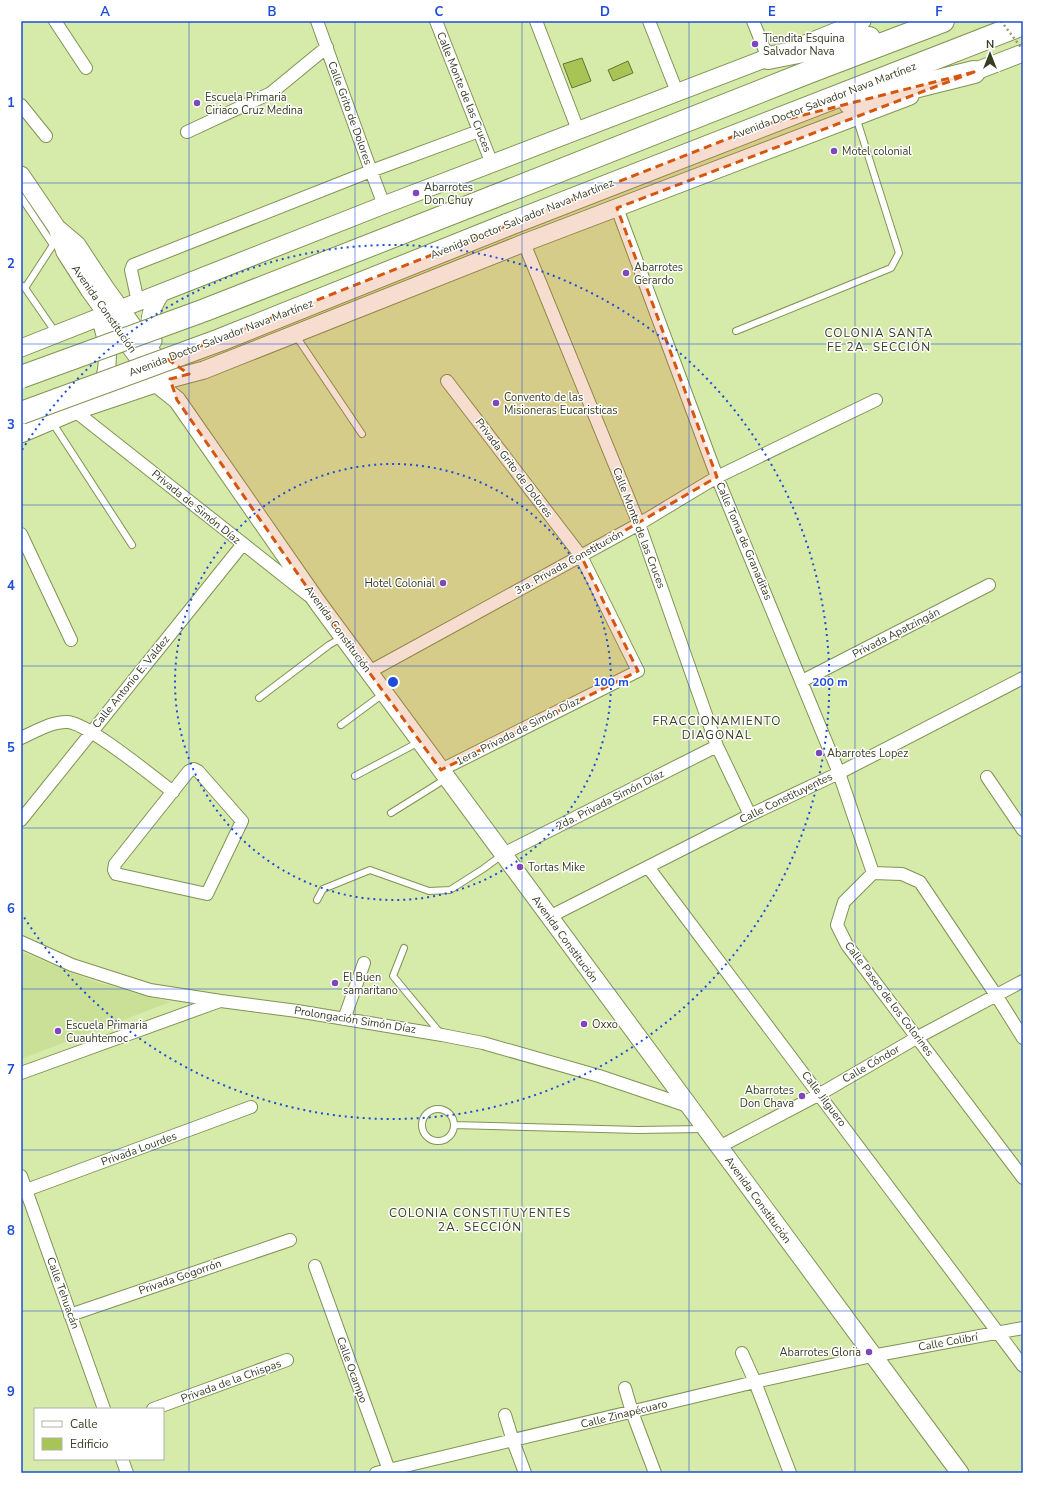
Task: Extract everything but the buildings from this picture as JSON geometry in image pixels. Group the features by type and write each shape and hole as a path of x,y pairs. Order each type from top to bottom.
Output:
{"highway":[{"path":"768,58 936,24"},
{"path":"21,377 205,310 809,72 936,24"},
{"name":"Avenida Doctor Salvador Nava Martínez","path":"21,413 220,340 507,225 1023,24"},
{"path":"760,126 974,72"}],"main road":[{"path":"21,348 384,205 862,21"},
{"name":"Avenida Doctor Salvador Nava Martínez","path":"21,434 82,408 164,381 204,370 524,243 974,72 1023,51"},
{"name":"Avenida Constitución","path":"21,175 57,228 77,245 104,286 104,316"},
{"name":"Avenida Constitución","path":"57,228 65,252 104,316 164,381 318,602 369,672 872,1356 960,1473"},
{"path":"161,293 153,305 149,318 150,332 155,346 164,357 175,365 189,369 204,370"},
{"path":"82,408 102,389 107,368 108,350 104,316"}],"street":[{"path":"55,21 86,68"},
{"name":"Calle Grito de Dolores","path":"317,21 384,205"},
{"name":"Calle Monte de las Cruces","path":"436,21 492,164"},
{"path":"536,21 578,130"},
{"path":"649,21 677,92"},
{"path":"753,21 768,58"},
{"path":"187,132 271,93 327,48"},
{"path":"21,105 46,136"},
{"path":"138,302 131,270 133,265 371,171 479,131"},
{"name":"Calle Toma de Granaditas","path":"617,208 717,477 839,773 872,873"},
{"name":"Calle Monte de las Cruces","path":"524,243 639,524 717,746 750,815"},
{"name":"Privada Grito de Dolores","path":"447,381 581,556"},
{"name":"3ra. Privada Constitución","path":"369,672 639,524 717,477 876,400"},
{"name":"Privada de Simón Díaz","path":"82,408 243,544 318,602"},
{"path":"21,534 71,640"},
{"name":"Calle Antonio E. Valdez","path":"21,820 91,731 243,544"},
{"name":"1era. Privada de Simón Díaz","path":"444,774 638,671 581,556"},
{"name":"Privada Apatzingán","path":"802,681 989,585"},
{"name":"Calle Constituyentes","path":"549,917 750,815 839,773 1023,678"},
{"path":"21,738 55,724 68,722 91,731 173,792"},
{"name":"2da. Privada Simón Díaz","path":"503,854 717,746"},
{"path":"194,769 198,771 242,821 207,894 116,874 114,870 115,864 173,792 189,771 194,769"},
{"path":"987,777 1023,830"},
{"name":"Calle Jilguero","path":"648,866 1023,1366"},
{"path":"872,873 902,874 920,882 1023,1038"},
{"name":"Calle Paseo de los Colorines","path":"872,873 844,902 837,925 847,945 918,1037 1023,1178"},
{"name":"Prolongación Simón Díaz","path":"21,942 72,965 150,990 297,1011 483,1043 599,1076 688,1106"},
{"path":"344,1019 364,963"},
{"name":"Calle Cóndor","path":"719,1147 820,1094 918,1037 1023,981"},
{"path":"21,1073 221,1001"},
{"name":"Privada Lourdes","path":"24,1191 251,1107"},
{"name":"Calle Tehuacán","path":"21,1176 24,1191 104,1408"},
{"name":"Privada Gogorrón","path":"70,1315 290,1240"},
{"name":"Calle Ocampo","path":"315,1266 389,1472"},
{"name":"Calle Colibrí","path":"872,1356 1023,1328"},
{"path":"742,1353 755,1382 790,1473"},
{"name":"Calle Zinapécuaro","path":"376,1473 389,1472 755,1382 872,1356"},
{"name":"Privada de la Chispas","path":"156,1408 287,1360"},
{"path":"625,1388 654,1473"},
{"path":"505,1415 524,1473"},
{"path":"122,1460 127,1473"}],"lane":[{"path":"736,331 891,268 899,253 856,117"},
{"path":"21,197 53,244 23,286 56,334"},
{"path":"295,334 362,434"},
{"path":"51,420 132,545"},
{"path":"258,698 343,636"},
{"path":"341,725 385,693"},
{"path":"355,776 420,741"},
{"path":"391,813 444,774"},
{"path":"317,900 323,888 370,870 429,891 450,890 503,854"},
{"path":"404,948 394,976 442,1035"},
{"path":"436,1109 446,1111 453,1119 454,1125 451,1135 441,1140 431,1139 426,1136 422,1127 424,1117 432,1110 436,1109"},
{"path":"454,1125 638,1130 705,1129"}],"path":[{"path":"1001,21 1023,51"}],"highlighted area":[{"path":"974,72 617,208 717,477 581,556 638,671 441,770 318,603 177,400 170,379 189,374 167,359 760,126"}],"shaded area":[{"name":"Escuela Primaria Cuauhtemoc","path":"21,952 96,982 170,1002 21,1059"}],"place":[{"name":"Tiendita Esquina Salvador Nava","path":"755,44"},
{"name":"Escuela Primaria Ciriaco Cruz Medina","path":"197,103"},
{"name":"Motel colonial","path":"834,151"},
{"name":"Abarrotes Don Chuy","path":"416,193"},
{"name":"Abarrotes Gerardo","path":"626,273"},
{"name":"Convento de las Misioneras Eucaristicas","path":"496,403"},
{"name":"Hotel Colonial","path":"443,583"},
{"name":"Abarrotes Lopez","path":"819,753"},
{"name":"Tortas Mike","path":"520,867"},
{"name":"El Buen samaritano","path":"335,983"},
{"name":"Oxxo","path":"584,1024"},
{"name":"Escuela Primaria Cuauhtemoc","path":"58,1031"},
{"name":"Abarrotes Don Chava","path":"802,1096"},
{"name":"Abarrotes Gloria","path":"869,1352"}],"district":[{"name":"COLONIA SANTA FE 2A. SECCIÓN","path":"879,340"},
{"name":"FRACCIONAMIENTO DIAGONAL","path":"717,728"},
{"name":"COLONIA CONSTITUYENTES 2A. SECCIÓN","path":"480,1220"}]}
